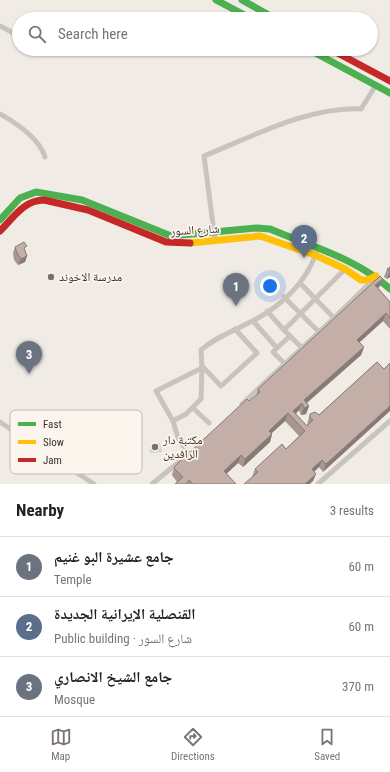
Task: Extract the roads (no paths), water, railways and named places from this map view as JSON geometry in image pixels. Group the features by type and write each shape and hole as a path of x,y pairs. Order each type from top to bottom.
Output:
{"main road":[{"path":"236,11 234,6 238,0"},
{"path":"242,0 263,12"},
{"path":"222,1 236,11"},
{"path":"321,56 390,93"},
{"path":"343,56 390,81"},
{"name":"شارع السور","path":"0,220 26,194 43,192 87,201 171,236 260,236 315,256 345,269 361,280 367,280 376,276"},
{"name":"شارع السور","path":"0,231 26,204 37,200 70,205 88,210 123,223 166,242 263,228 279,232 317,248 376,276 390,289"}],"street":[{"path":"0,26 12,32"},
{"path":"214,236 204,156 282,125 312,116 339,109 361,109 376,85"},
{"path":"0,114 14,121 40,147 45,156"},
{"path":"173,421 194,408 200,401 202,395 202,350 210,342 253,320 267,311 300,283 310,269 317,248"},
{"path":"284,330 345,269"},
{"path":"235,410 334,318 376,276"},
{"path":"300,283 334,318"},
{"path":"284,297 319,332"},
{"path":"267,311 302,348"},
{"path":"253,320 277,348"},
{"path":"202,367 221,386 257,353 235,329"},
{"path":"285,364 273,352 290,336"},
{"path":"188,454 178,438 173,421 156,391 202,367"},
{"path":"194,408 209,423"},
{"path":"318,484 390,421"},
{"path":"0,422 10,429"},
{"path":"152,484 194,448"},
{"path":"79,474 94,484"}],"place":[{"name":"القنصلية الإيرانية الجديدة","path":"304,258"},
{"name":"مدرسة الاخوند","path":"51,277"},
{"name":"جامع عشيرة البو غنيم","path":"236,306"},
{"name":"جامع الشيخ الانصاري","path":"29,374"},
{"name":"مكتبة دار الرافدين","path":"155,447"}]}
